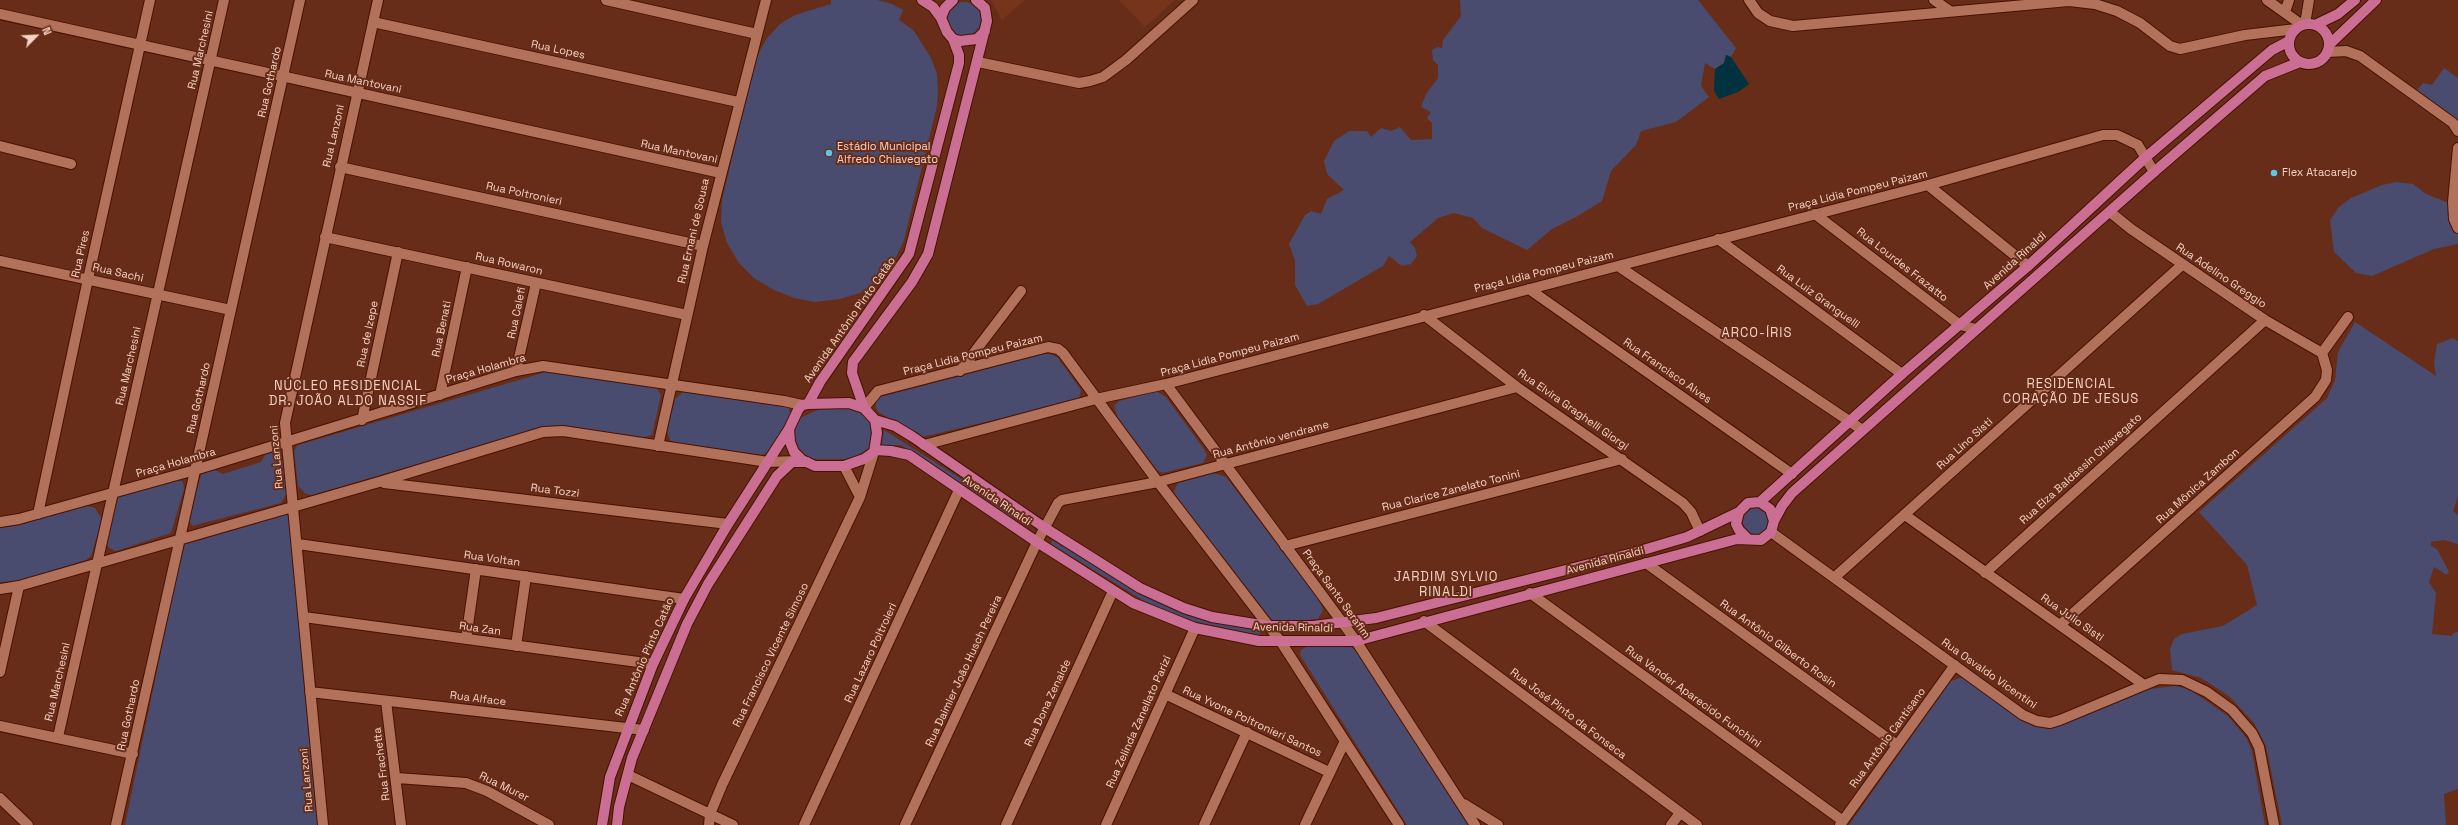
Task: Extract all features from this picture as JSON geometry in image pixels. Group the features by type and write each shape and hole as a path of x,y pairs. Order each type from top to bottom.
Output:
{"main road":[{"name":"Avenida Antônio Pinto Catão","path":"805,405 910,254 959,63 959,55 953,39 947,32 934,6 922,0"},
{"path":"941,18 945,8 953,0"},
{"path":"864,408 852,373 853,362 925,261 985,31 987,16 985,8 976,0"},
{"path":"2300,62 2291,53 2289,40 2304,26 2338,14 2355,0"},
{"path":"1774,521 1770,509 1760,502 1748,503 1739,512 1736,524 1738,530 1748,539 1761,540 1771,532 1774,521 1782,506 1792,493 1861,429 2265,76 2300,62 2313,64 2319,62 2328,49 2376,0"},
{"path":"2304,26 2325,33 2328,49"},
{"path":"953,39 960,41 973,40 985,31"},
{"name":"Avenida Rinaldi","path":"1760,502 1902,374 2028,266 2146,157 2272,50 2289,40"},
{"path":"849,403 864,408 870,412 875,420 877,433 875,451 864,459 844,466 815,466 794,452 790,442 788,429 805,405 849,403"},
{"name":"Avenida Rinaldi","path":"875,420 895,426 1045,528 1159,598 1212,617 1267,626 1343,624 1376,618 1625,555 1700,531 1739,512"},
{"name":"Rua Antônio Pinto Catão","path":"602,825 610,778 627,729 653,664 684,599 728,524 788,429"},
{"name":"Avenida Rinaldi","path":"875,451 891,450 908,455 1113,591 1154,613 1195,628 1238,638 1281,642 1356,641 1646,562 1737,539 1748,539"},
{"path":"617,825 619,807 628,775 644,730 687,624 702,595 769,487 788,465 796,461 808,462"}],"street":[{"name":"Rua Pires","path":"38,514 150,0"},
{"name":"Rua Marchesini","path":"58,737 224,0"},
{"name":"Rua Gothardo","path":"116,825 300,0"},
{"name":"Rua Lanzoni","path":"323,825 298,544 285,443 285,423 356,93 378,0"},
{"path":"606,0 756,34"},
{"name":"Rua Ernani de Sousa","path":"658,446 703,246 738,102 766,0"},
{"path":"978,62 1079,83 1090,81 1103,77 1122,63 1193,0"},
{"path":"1749,0 1758,13 1770,21 1794,26 2035,1 2069,1 2095,4 2118,11 2140,23 2170,46 2180,49 2245,35 2304,26"},
{"path":"1934,0 1950,11"},
{"path":"2267,0 2304,26"},
{"path":"2285,12 2289,0"},
{"path":"2304,26 2309,0"},
{"name":"Rua Mantovani","path":"0,14 140,46 211,60 283,78 721,173"},
{"name":"Rua Lopes","path":"373,22 738,102"},
{"path":"2328,49 2346,51 2360,56 2453,123 2458,131"},
{"name":"Praça Lídia Pompeu Paizam","path":"924,445 1096,399 1166,384 1424,315 1928,186 2109,134 2117,135 2138,145 2154,172"},
{"path":"0,146 71,164"},
{"path":"2458,148 2452,202 2454,219 2458,228"},
{"name":"Rua Poltronieri","path":"340,167 703,246"},
{"path":"1928,186 2028,266"},
{"name":"Rua Adelino Greggio","path":"2110,212 2265,320 2322,353"},
{"name":"Rua Lourdes Frazatto","path":"1815,214 1960,325 1976,329"},
{"name":"Rua Rowaron","path":"325,237 687,315"},
{"name":"Rua Luiz Granguelli","path":"1718,239 1902,374"},
{"name":"Rua de Izepe","path":"362,420 398,252"},
{"name":"Rua Sachi","path":"0,260 231,310"},
{"name":"Rua Lino Sisti","path":"1834,577 1905,515 2183,264"},
{"path":"1618,266 1861,429"},
{"name":"Rua Benati","path":"440,396 467,267"},
{"name":"Rua Calefi","path":"516,371 536,283"},
{"name":"Rua Francisco Alves","path":"1529,289 1792,474"},
{"path":"960,371 1021,291"},
{"name":"Rua Elvira Graghelli Giorgi","path":"1424,315 1517,387 1683,503 1691,512 1700,531"},
{"path":"2322,353 2348,317"},
{"name":"Rua Elza Baldassin Chiavegato","path":"1985,573 2265,320"},
{"name":"Praça Lidia Pompeu Paizam","path":"864,408 878,391 1053,348 1063,353 1096,399"},
{"name":"Rua Mônica Zambon","path":"2060,625 2315,397 2326,380 2327,370 2322,353"},
{"name":"Praça Holambra","path":"0,522 38,514 195,470 440,396 516,371 543,366 558,367 805,405"},
{"name":"Praça Santo Serafim","path":"1166,384 1224,465 1356,641 1475,825"},
{"name":"Rua Antônio vendrame","path":"1045,528 1058,503 1066,498 1158,482 1517,387"},
{"path":"1096,399 1267,626 1281,642 1399,825"},
{"path":"0,589 19,586 179,540 379,482 543,432 563,431 768,462 796,461"},
{"name":"Rua Francisco Vicente Simoso","path":"709,825 710,814 722,785 860,497 875,451"},
{"name":"Rua Clarice Zanelato Tonini","path":"1285,546 1622,459"},
{"path":"844,466 860,497"},
{"name":"Rua Tozzi","path":"379,482 728,524"},
{"name":"Rua Lazaro Poltroieri","path":"804,825 959,490"},
{"name":"Rua Julio Sisti","path":"1905,515 2144,685"},
{"name":"Rua Daimler João Husch Pereira","path":"905,825 1037,542 1045,528"},
{"name":"Rua Osvaldo Vicentini","path":"1771,532 2023,715 2037,721 2050,723 2159,679 2182,680 2221,701 2242,721 2259,747 2274,825"},
{"name":"Rua Voltan","path":"298,544 684,599"},
{"name":"Rua Antônio Gilberto Rosin","path":"1646,562 1897,745"},
{"path":"466,639 476,569"},
{"path":"516,646 526,576"},
{"path":"0,672 19,586"},
{"name":"Rua Dona Zenaide","path":"1006,825 1113,591"},
{"name":"Rua Vander Aparecido Funchini","path":"1530,593 1841,823"},
{"name":"Rua Zan","path":"304,618 653,664"},
{"name":"Rua José Pinto da Fonseca","path":"1424,622 1697,825"},
{"name":"Rua Zelinda Zanellato Parizi","path":"1106,825 1195,628"},
{"name":"Rua Antônio Cantisano","path":"1841,823 1955,665"},
{"name":"Rua Alface","path":"310,692 644,730"},
{"name":"Rua Yvone Poltronieri Santos","path":"1165,694 1329,772"},
{"name":"Rua Frachetta","path":"386,701 397,778 401,825"},
{"path":"0,726 133,754"},
{"path":"1204,825 1247,732"},
{"path":"1305,825 1345,741"},
{"path":"628,775 733,825"},
{"name":"Rua Murer","path":"397,778 466,783 487,791 549,825"},
{"path":"0,798 28,825"},
{"path":"1461,802 1498,825"},
{"path":"1671,825 1680,813"}],"shaded area":[{"name":"Estádio Municipal Alfredo Chiavegato","path":"831,0 877,0 892,4 903,10 899,20 914,31 931,58 937,74 938,91 937,106 904,240 890,270 878,281 860,293 840,299 815,302 794,298 774,290 754,278 739,263 727,243 721,222 722,200 756,58 767,38 780,24 795,15 831,4"},
{"path":"991,0 1025,0 1002,20"},
{"path":"1119,0 1175,0 1145,27"},
{"path":"1460,0 1698,0 1736,48 1731,57 1726,55 1724,63 1715,69 1705,63 1701,86 1709,97 1676,122 1641,131 1636,145 1611,171 1602,201 1576,217 1552,229 1527,250 1482,228 1473,218 1454,213 1438,218 1410,242 1415,248 1417,256 1411,264 1402,266 1389,256 1383,266 1318,304 1307,306 1295,285 1295,261 1289,244 1305,215 1311,211 1321,214 1327,199 1344,190 1327,174 1324,161 1334,141 1349,131 1367,131 1371,137 1381,128 1391,131 1400,127 1411,140 1432,139 1432,123 1427,118 1431,112 1421,107 1426,94 1438,78 1438,65 1433,60 1432,50 1437,47 1442,48 1443,40 1461,16"},
{"path":"964,2 976,7 981,19 976,31 964,36 952,31 947,19 952,7"},
{"path":"1726,55 1731,57 1749,84 1738,92 1719,99 1714,91 1715,69 1724,63"},
{"path":"2444,68 2458,78 2458,120 2417,90 2423,83 2432,85"},
{"path":"2396,182 2413,184 2426,194 2456,206 2458,211 2458,244 2434,249 2372,276 2356,273 2334,252 2330,220 2339,207 2351,198 2382,185"},
{"path":"2355,322 2436,376 2434,363 2437,344 2453,338 2458,341 2458,497 2453,511 2458,515 2458,544 2444,540 2431,542 2431,546 2437,549 2449,572 2447,575 2434,567 2429,582 2436,593 2432,634 2452,636 2453,633 2458,632 2458,789 2444,794 2446,825 2282,825 2266,746 2254,723 2230,697 2215,687 2201,678 2172,670 2170,649 2174,639 2182,634 2223,626 2257,605 2247,565 2199,512 2327,398 2335,380 2338,352"},
{"path":"1044,354 1050,354 1057,357 1081,390 1079,398 1074,401 922,437 878,412 876,407 876,398"},
{"path":"546,372 656,387 661,395 652,435 642,438 565,426 547,426 312,495 306,494 298,486 294,451 298,445"},
{"path":"684,391 785,405 789,408 791,417 769,451 762,455 675,443 670,440 667,431 675,399"},
{"path":"1156,391 1166,397 1204,449 1207,455 1203,463 1162,473 1157,470 1118,418 1114,406 1119,401"},
{"path":"820,409 853,409 863,413 870,419 873,439 869,447 861,455 851,459 810,459 800,454 795,446 795,428 800,418"},
{"path":"884,430 1015,513 1016,517 1013,519 901,445 881,445"},
{"path":"275,451 279,452 282,456 287,493 281,503 192,526 189,518 203,472 213,469 223,474 261,462 266,453"},
{"path":"1213,473 1226,477 1318,598 1323,610 1318,619 1277,622 1266,616 1175,495 1174,491 1178,483"},
{"path":"179,480 183,482 184,489 171,533 116,551 109,548 106,543 117,497"},
{"path":"83,505 95,508 102,519 91,556 86,560 21,580 0,582 0,528 20,525"},
{"path":"1756,508 1765,512 1769,521 1765,530 1756,534 1747,530 1743,521 1747,512"},
{"path":"291,513 318,825 125,825 183,545"},
{"path":"1052,540 1126,585 1162,604 1182,612 1253,628 1260,632 1260,636 1196,622 1151,605 1051,544"},
{"path":"1348,645 1358,652 1468,825 1407,825 1300,655 1301,650 1306,647"},
{"path":"1963,677 2025,722 2038,727 2051,728 2150,689 2175,686 2189,689 2228,716 2247,739 2252,752 2265,825 1849,825 1951,681"}],"place":[{"name":"Estádio Municipal Alfredo Chiavegato","path":"829,153"},
{"name":"Flex Atacarejo","path":"2274,173"}],"district":[{"name":"ARCO-ÍRIS","path":"1757,333"},
{"name":"RESIDENCIAL CORAÇÃO DE JESUS","path":"2071,392"},
{"name":"NÚCLEO RESIDENCIAL DR. JOÃO ALDO NASSIF","path":"348,394"},
{"name":"JARDIM SYLVIO RINALDI","path":"1446,584"}]}
